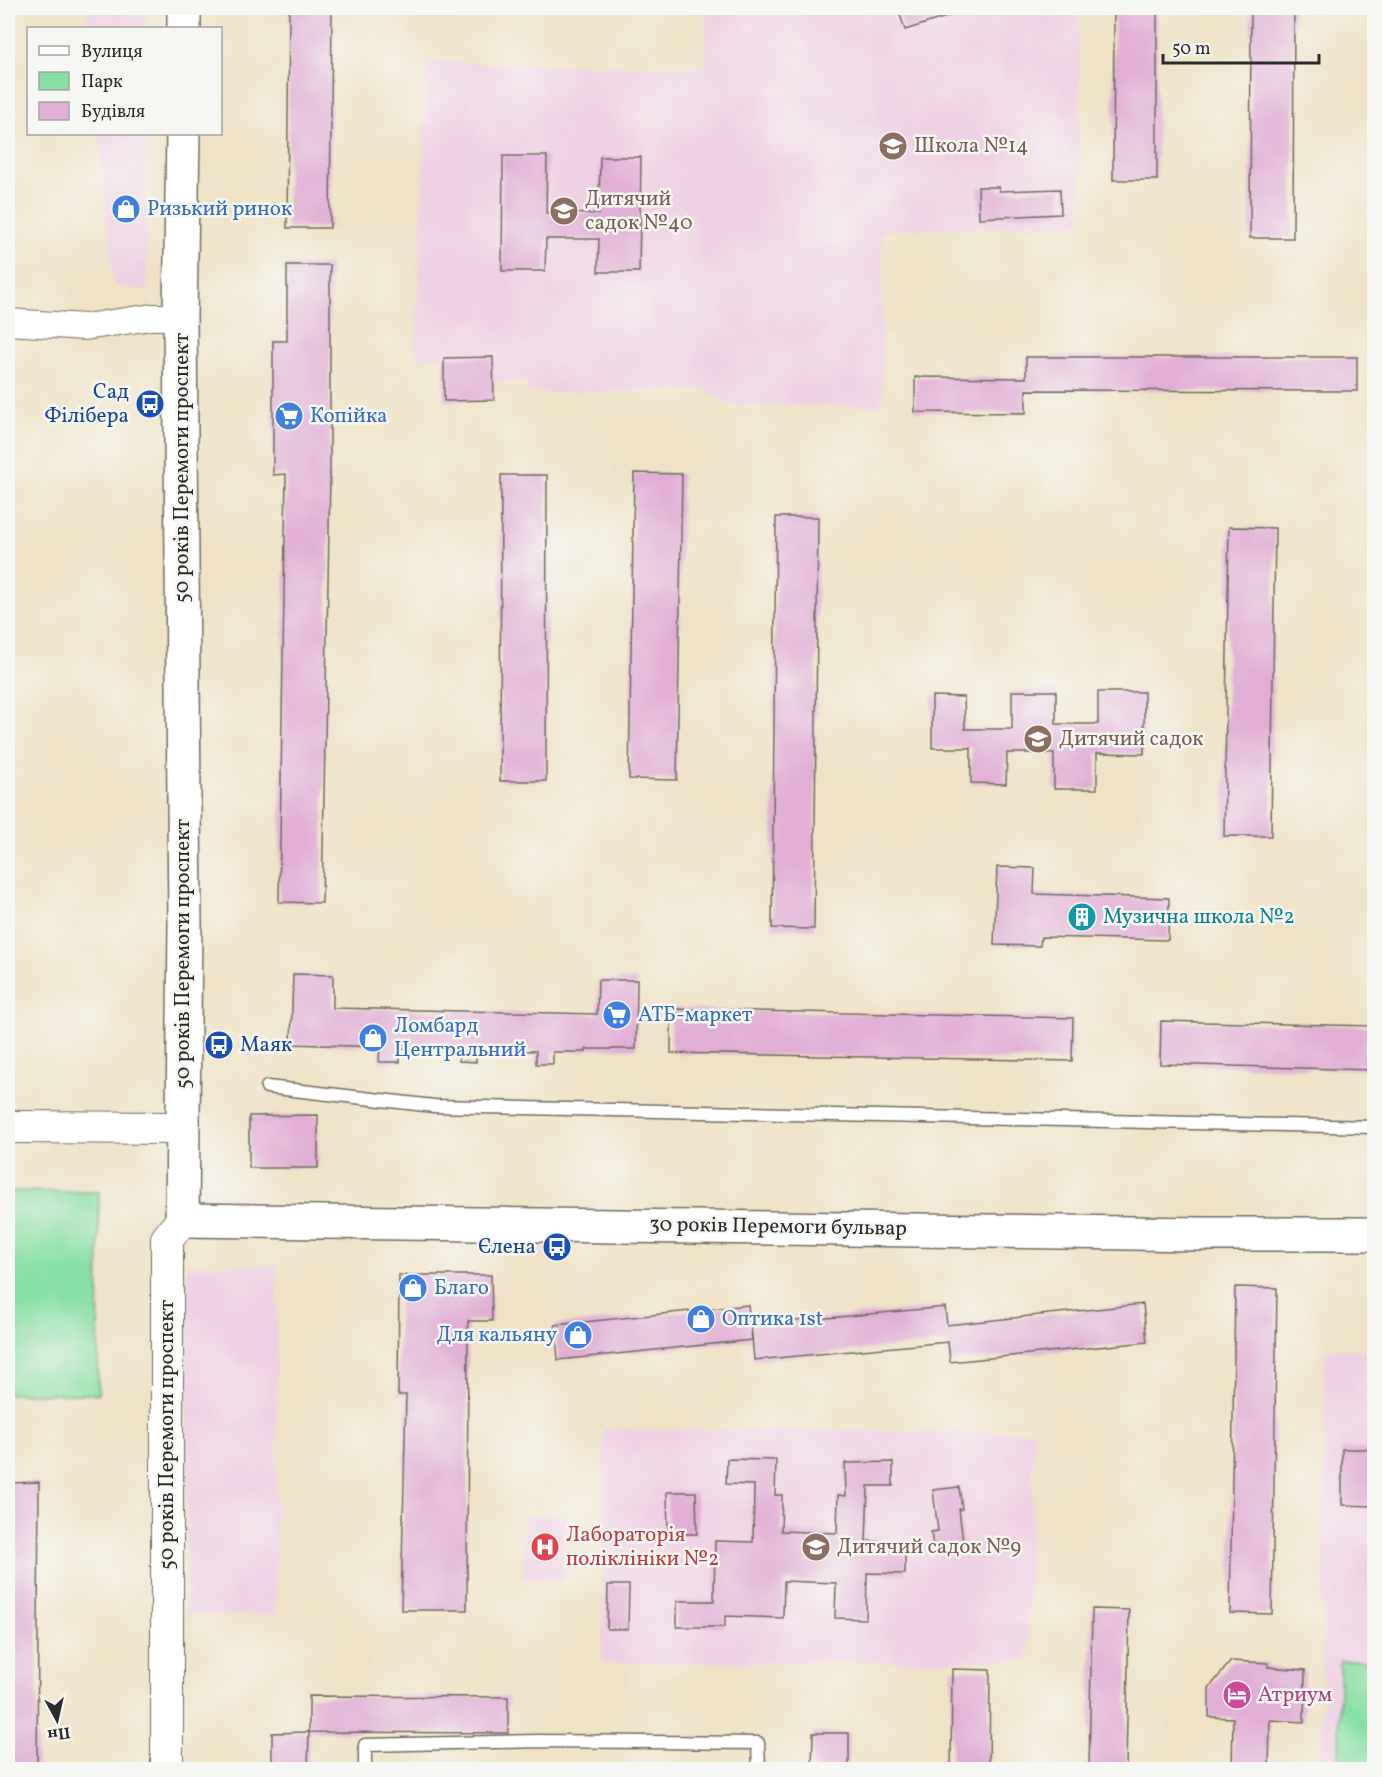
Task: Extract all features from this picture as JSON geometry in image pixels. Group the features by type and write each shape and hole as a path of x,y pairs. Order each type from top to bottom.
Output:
{"main road":[{"path":"184,8 184,27"},
{"name":"50 років Перемоги проспект","path":"182,1220 185,912 180,317 183,135"},
{"name":"30 років Перемоги бульвар","path":"182,1220 1201,1234 1374,1234"}],"street":[{"path":"8,322 85,327 152,317 180,317"},
{"path":"8,1127 182,1128"},
{"name":"50 років Перемоги проспект","path":"167,1770 167,1239 182,1220"}],"lane":[{"path":"267,1087 434,1106 1374,1127"},
{"path":"364,1770 365,1745 550,1741 758,1743 759,1770"}],"shaded area":[{"path":"87,8 145,8 145,27 89,27"},
{"path":"706,8 1079,8 1081,224 882,231 882,406 729,405 706,390 528,393 527,381 494,382 494,400 444,401 444,358 416,356 427,62 706,67"},
{"name":"Ризький ринок","path":"99,135 146,135 147,291 114,285"},
{"path":"187,1265 277,1265 276,1615 186,1615"},
{"path":"1325,1349 1374,1350 1374,1769 1322,1770"},
{"name":"Дитячий садок №9","path":"603,1429 1034,1432 1027,1661 602,1663"},
{"name":"Лабораторія поліклініки №2","path":"524,1515 567,1516 565,1580 523,1579"}],"green space":[{"path":"8,1191 99,1192 98,1394 8,1394"},
{"path":"1340,1661 1374,1661 1374,1769 1339,1769"}],"building":[{"path":"289,8 332,8 330,228 287,228"},
{"path":"898,8 964,8 965,11 905,30"},
{"path":"1114,8 1157,8 1157,180 1113,180"},
{"path":"1251,8 1294,8 1293,238 1250,238"},
{"path":"503,156 547,156 546,213 599,214 600,157 641,157 639,272 598,272 599,239 546,239 545,271 502,271"},
{"path":"978,187 999,187 999,191 1060,189 1061,214 979,218"},
{"path":"287,265 330,265 330,475 322,903 279,902 286,474 273,475 273,341 287,341"},
{"path":"493,357 494,400 444,401 444,358"},
{"path":"1026,357 1357,357 1357,391 1026,390 1026,413 915,412 915,377 1026,378"},
{"path":"634,473 682,474 677,780 629,779"},
{"path":"501,475 547,475 546,781 500,781"},
{"path":"776,517 818,517 814,929 772,928"},
{"path":"1229,527 1275,528 1271,836 1224,836"},
{"name":"Дитячий садок","path":"1012,691 1056,691 1056,724 1098,724 1098,692 1144,692 1144,754 1097,753 1097,789 1054,789 1054,753 1007,753 1006,784 971,783 971,748 932,748 932,696 964,697 965,729 1012,729"},
{"name":"Музична школа №2","path":"997,867 1035,868 1034,894 1169,898 1168,940 1041,937 1040,946 994,945"},
{"path":"293,974 333,975 333,1008 597,1014 598,980 637,980 636,1049 586,1049 586,1052 553,1052 553,1064 536,1064 536,1051 476,1050 476,1062 459,1061 459,1050 400,1049 400,1062 379,1062 380,1047 291,1044"},
{"path":"671,1009 1073,1018 1072,1061 671,1053"},
{"path":"1161,1021 1374,1026 1374,1070 1160,1064"},
{"path":"318,1115 318,1168 249,1168 249,1116"},
{"path":"399,1275 491,1275 492,1321 468,1321 467,1610 401,1610 406,1395 398,1395"},
{"path":"1235,1287 1277,1288 1272,1614 1230,1613"},
{"path":"1143,1304 1147,1342 950,1362 948,1342 754,1360 751,1325 945,1307 947,1325"},
{"path":"748,1305 752,1340 558,1360 555,1325"},
{"path":"1342,1449 1374,1449 1374,1506 1342,1505"},
{"path":"727,1459 776,1460 775,1495 782,1495 781,1531 837,1533 838,1495 846,1496 845,1463 893,1462 893,1486 868,1486 866,1541 905,1542 905,1574 867,1573 866,1619 835,1618 836,1583 784,1581 783,1618 725,1616 725,1627 677,1627 677,1601 714,1601 715,1541 753,1542 754,1485 726,1484"},
{"path":"39,1482 37,1770 8,1770 8,1483"},
{"path":"959,1487 964,1550 934,1554 931,1532 938,1531 933,1490"},
{"path":"667,1492 696,1492 697,1534 668,1534"},
{"path":"608,1585 629,1585 628,1629 607,1629"},
{"path":"1092,1609 1129,1610 1126,1770 1089,1770"},
{"name":"Атриум","path":"1231,1661 1268,1663 1268,1667 1305,1670 1304,1722 1270,1720 1269,1770 1232,1770 1233,1718 1209,1717 1209,1688"},
{"path":"952,1669 990,1670 989,1770 951,1770"},
{"path":"309,1696 508,1697 508,1733 309,1732"},
{"path":"309,1732 308,1770 272,1770 272,1733"},
{"path":"813,1733 849,1733 849,1770 812,1770"}],"place":[{"name":"Школа №14","path":"893,146"},
{"name":"Ризький ринок","path":"126,209"},
{"name":"Дитячий садок №40","path":"564,211"},
{"name":"Сад Філібера","path":"150,404"},
{"name":"Копійка","path":"289,416"},
{"name":"Дитячий садок","path":"1038,739"},
{"name":"Музична школа №2","path":"1082,917"},
{"name":"АТБ-маркет","path":"617,1015"},
{"name":"Ломбард Центральний","path":"373,1038"},
{"name":"Маяк","path":"219,1045"},
{"name":"Єлена","path":"557,1247"},
{"name":"Благо","path":"413,1288"},
{"name":"Оптика 1st","path":"701,1319"},
{"name":"Для кальяну","path":"578,1335"},
{"name":"Лабораторія поліклініки №2","path":"545,1547"},
{"name":"Дитячий садок №9","path":"816,1547"},
{"name":"Атриум","path":"1237,1695"}]}
